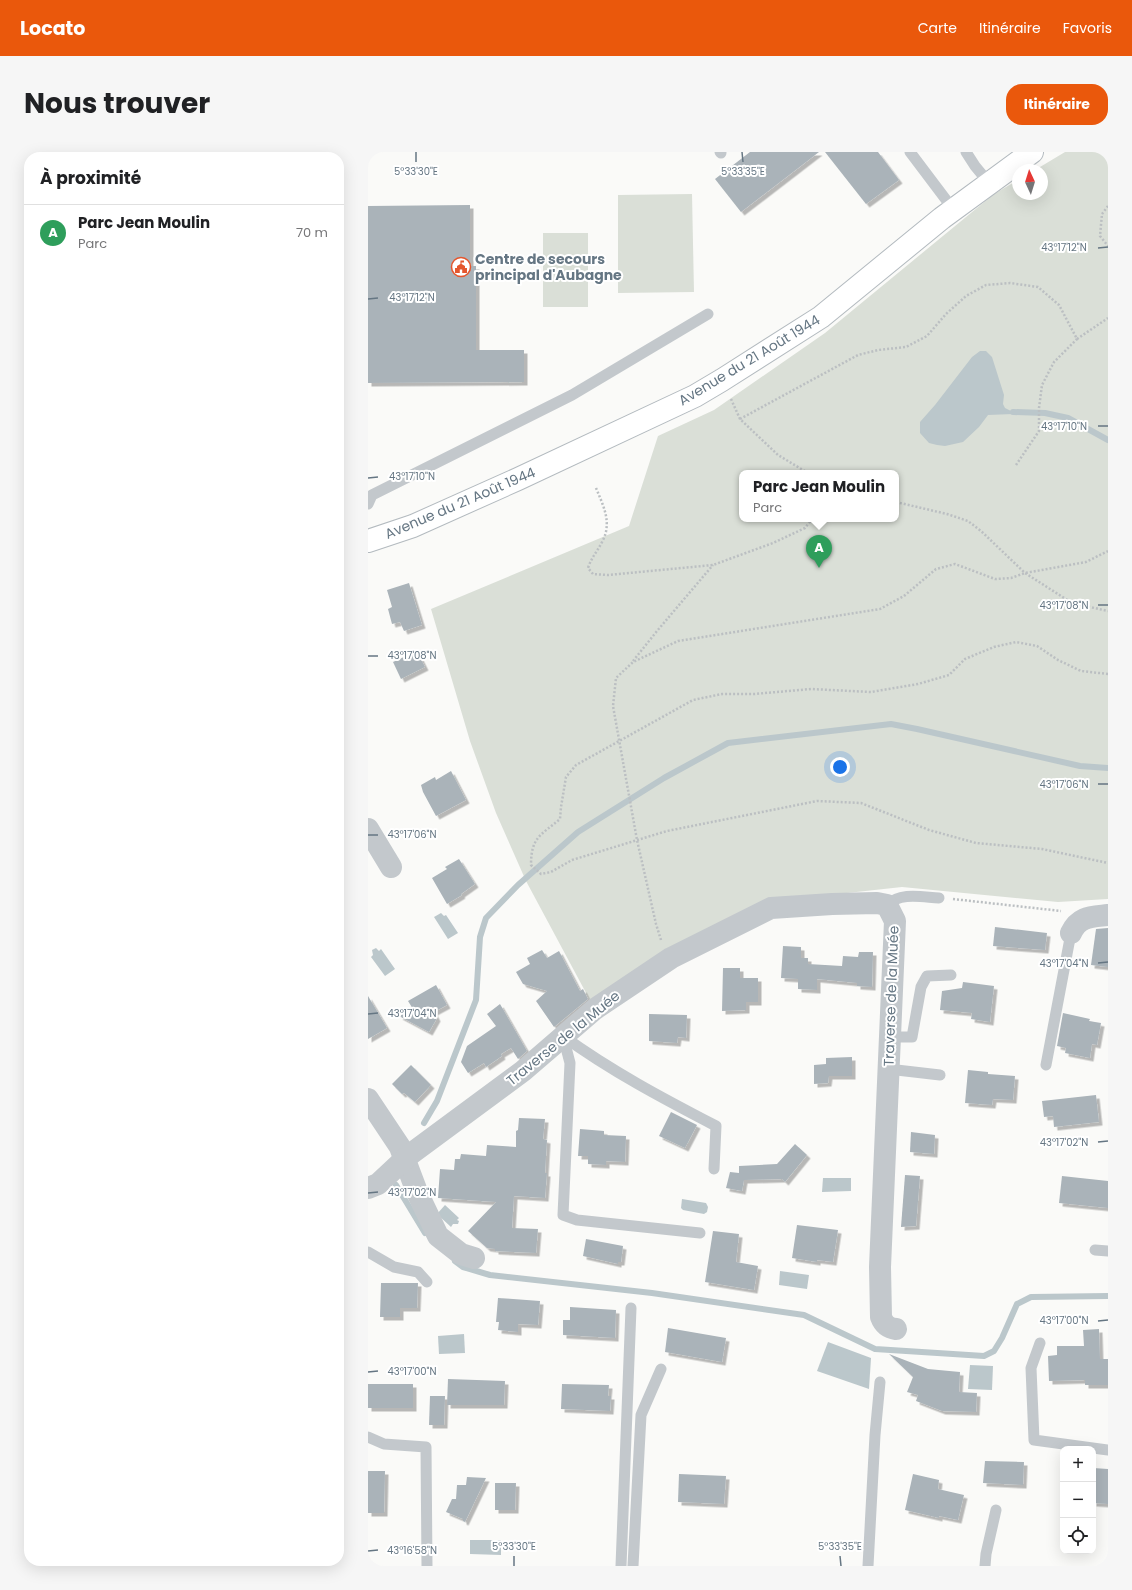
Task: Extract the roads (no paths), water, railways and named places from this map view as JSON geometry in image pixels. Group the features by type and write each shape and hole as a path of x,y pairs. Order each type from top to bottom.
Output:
{"main road":[{"name":"Avenue du 21 Août 1944","path":"368,541 413,526 518,479 695,396 822,317 953,209 1032,152"}],"street":[{"path":"368,829 391,866"},
{"name":"Traverse de la Muée","path":"368,1188 378,1184 404,1160 524,1071 595,1009 671,958 771,908 832,904 877,903 887,905 894,920 880,1259 881,1317 883,1323 889,1328 896,1329"},
{"path":"1074,927 1086,918 1108,915"},
{"path":"368,1099 400,1147 404,1160 438,1236 461,1254 474,1258"}],"lane":[{"path":"910,152 953,209"},
{"path":"966,152 975,166 990,183"},
{"path":"368,504 372,495 572,395 708,314"},
{"path":"887,905 892,900 902,896 939,898"},
{"path":"1046,1066 1074,927"},
{"path":"889,1034 899,1037 912,1038 921,987 927,976 951,975"},
{"path":"563,1036 585,1052 646,1089 716,1126 714,1169"},
{"path":"563,1036 570,1063 563,1215 577,1220 700,1233"},
{"path":"888,1070 940,1075"},
{"path":"1095,1250 1108,1251"},
{"path":"368,1252 394,1267 418,1272 427,1282"},
{"path":"621,1566 631,1308"},
{"path":"1040,1343 1031,1368 1034,1440 1108,1450"},
{"path":"633,1566 641,1415 660,1369"},
{"path":"868,1566 875,1435 880,1382"},
{"path":"368,1437 384,1444 426,1447 427,1566"},
{"path":"985,1566 986,1554 996,1510"}],"waterway":[{"path":"1013,412 1045,413 1068,418 1108,440"},
{"path":"424,1123 437,1101 476,1000 480,937 486,918 518,885 578,832 664,778 728,743 891,724 1080,766 1108,768"},
{"path":"396,1185 425,1233"},
{"path":"455,1261 463,1267 490,1275 652,1293 804,1315 875,1349 984,1356 994,1351 1002,1338 1017,1304 1031,1297 1108,1296"}],"place":[{"name":"Centre de secours principal d'Aubagne","path":"461,267"},
{"name":"Parc Jean Moulin","path":"819,568"}]}
